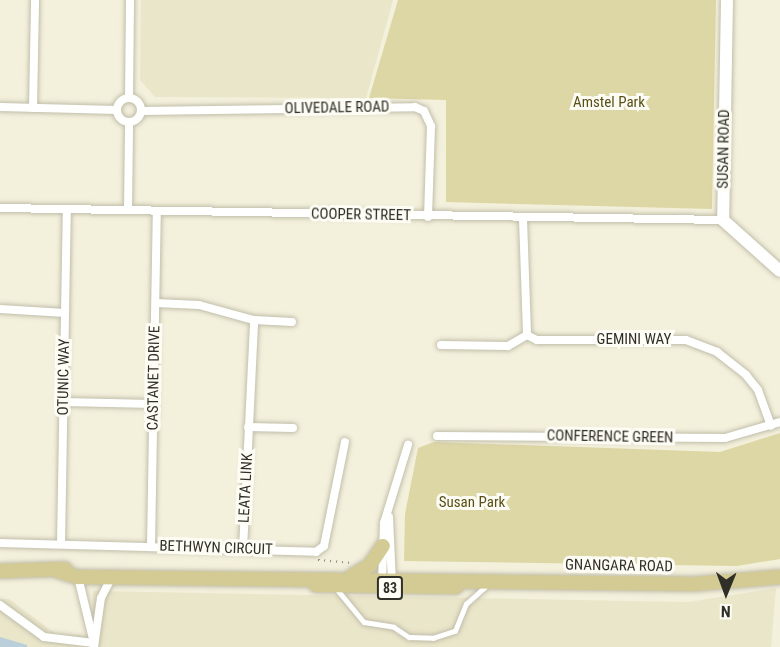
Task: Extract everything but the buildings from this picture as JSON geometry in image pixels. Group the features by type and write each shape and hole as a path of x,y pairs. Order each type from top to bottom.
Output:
{"main road":[{"path":"350,577 370,565 383,546"},
{"name":"GNANGARA ROAD","path":"0,571 127,570 138,575"},
{"name":"GNANGARA ROAD","path":"57,572 78,578 138,575 350,577 387,583"},
{"name":"GNANGARA ROAD","path":"288,578 334,586 493,580 738,584 780,577"}],"street":[{"path":"33,108 34,0"},
{"path":"129,122 141,111 129,98 130,0"},
{"name":"SUSAN ROAD","path":"723,220 727,0"},
{"path":"117,110 129,98"},
{"path":"0,107 117,110 129,122 128,210"},
{"name":"OLIVEDALE ROAD","path":"141,111 416,107 424,111 430,126 428,217"},
{"name":"COOPER STREET","path":"0,208 523,219 723,220"},
{"name":"OTUNIC WAY","path":"61,544 67,209"},
{"name":"CASTANET DRIVE","path":"151,545 157,211"},
{"path":"441,345 508,346 527,335 523,219"},
{"path":"723,220 780,271"},
{"path":"156,303 199,304 254,320 292,322"},
{"path":"0,309 65,313"},
{"name":"LEATA LINK","path":"243,549 254,320"},
{"name":"GEMINI WAY","path":"527,335 537,340 686,340 717,352 746,375 758,390 771,426"},
{"path":"64,402 154,404"},
{"name":"CONFERENCE GREEN","path":"437,436 726,438 780,422"},
{"path":"248,426 293,428"},
{"name":"BETHWYN CIRCUIT","path":"0,543 151,545 316,552 324,546 345,442"},
{"path":"387,583 383,546 388,517 408,445"},
{"path":"387,583 388,517"},
{"path":"78,578 94,645"},
{"path":"94,645 100,598 111,578"},
{"path":"0,605 44,637 94,645"}],"lane":[{"path":"334,586 364,622 394,627 409,637 433,638 455,631 466,604 493,580"}],"shaded area":[{"path":"141,0 393,0 366,98 155,97 140,80"},
{"path":"776,588 771,647 0,647 0,599 9,599 56,634 91,636 93,591 688,602"}],"green space":[{"name":"Amstel Park","path":"398,0 716,0 712,209 446,202 446,100 369,98"},
{"name":"Susan Park","path":"780,433 780,559 737,566 404,561 405,514 418,448 434,442 720,452"}]}
